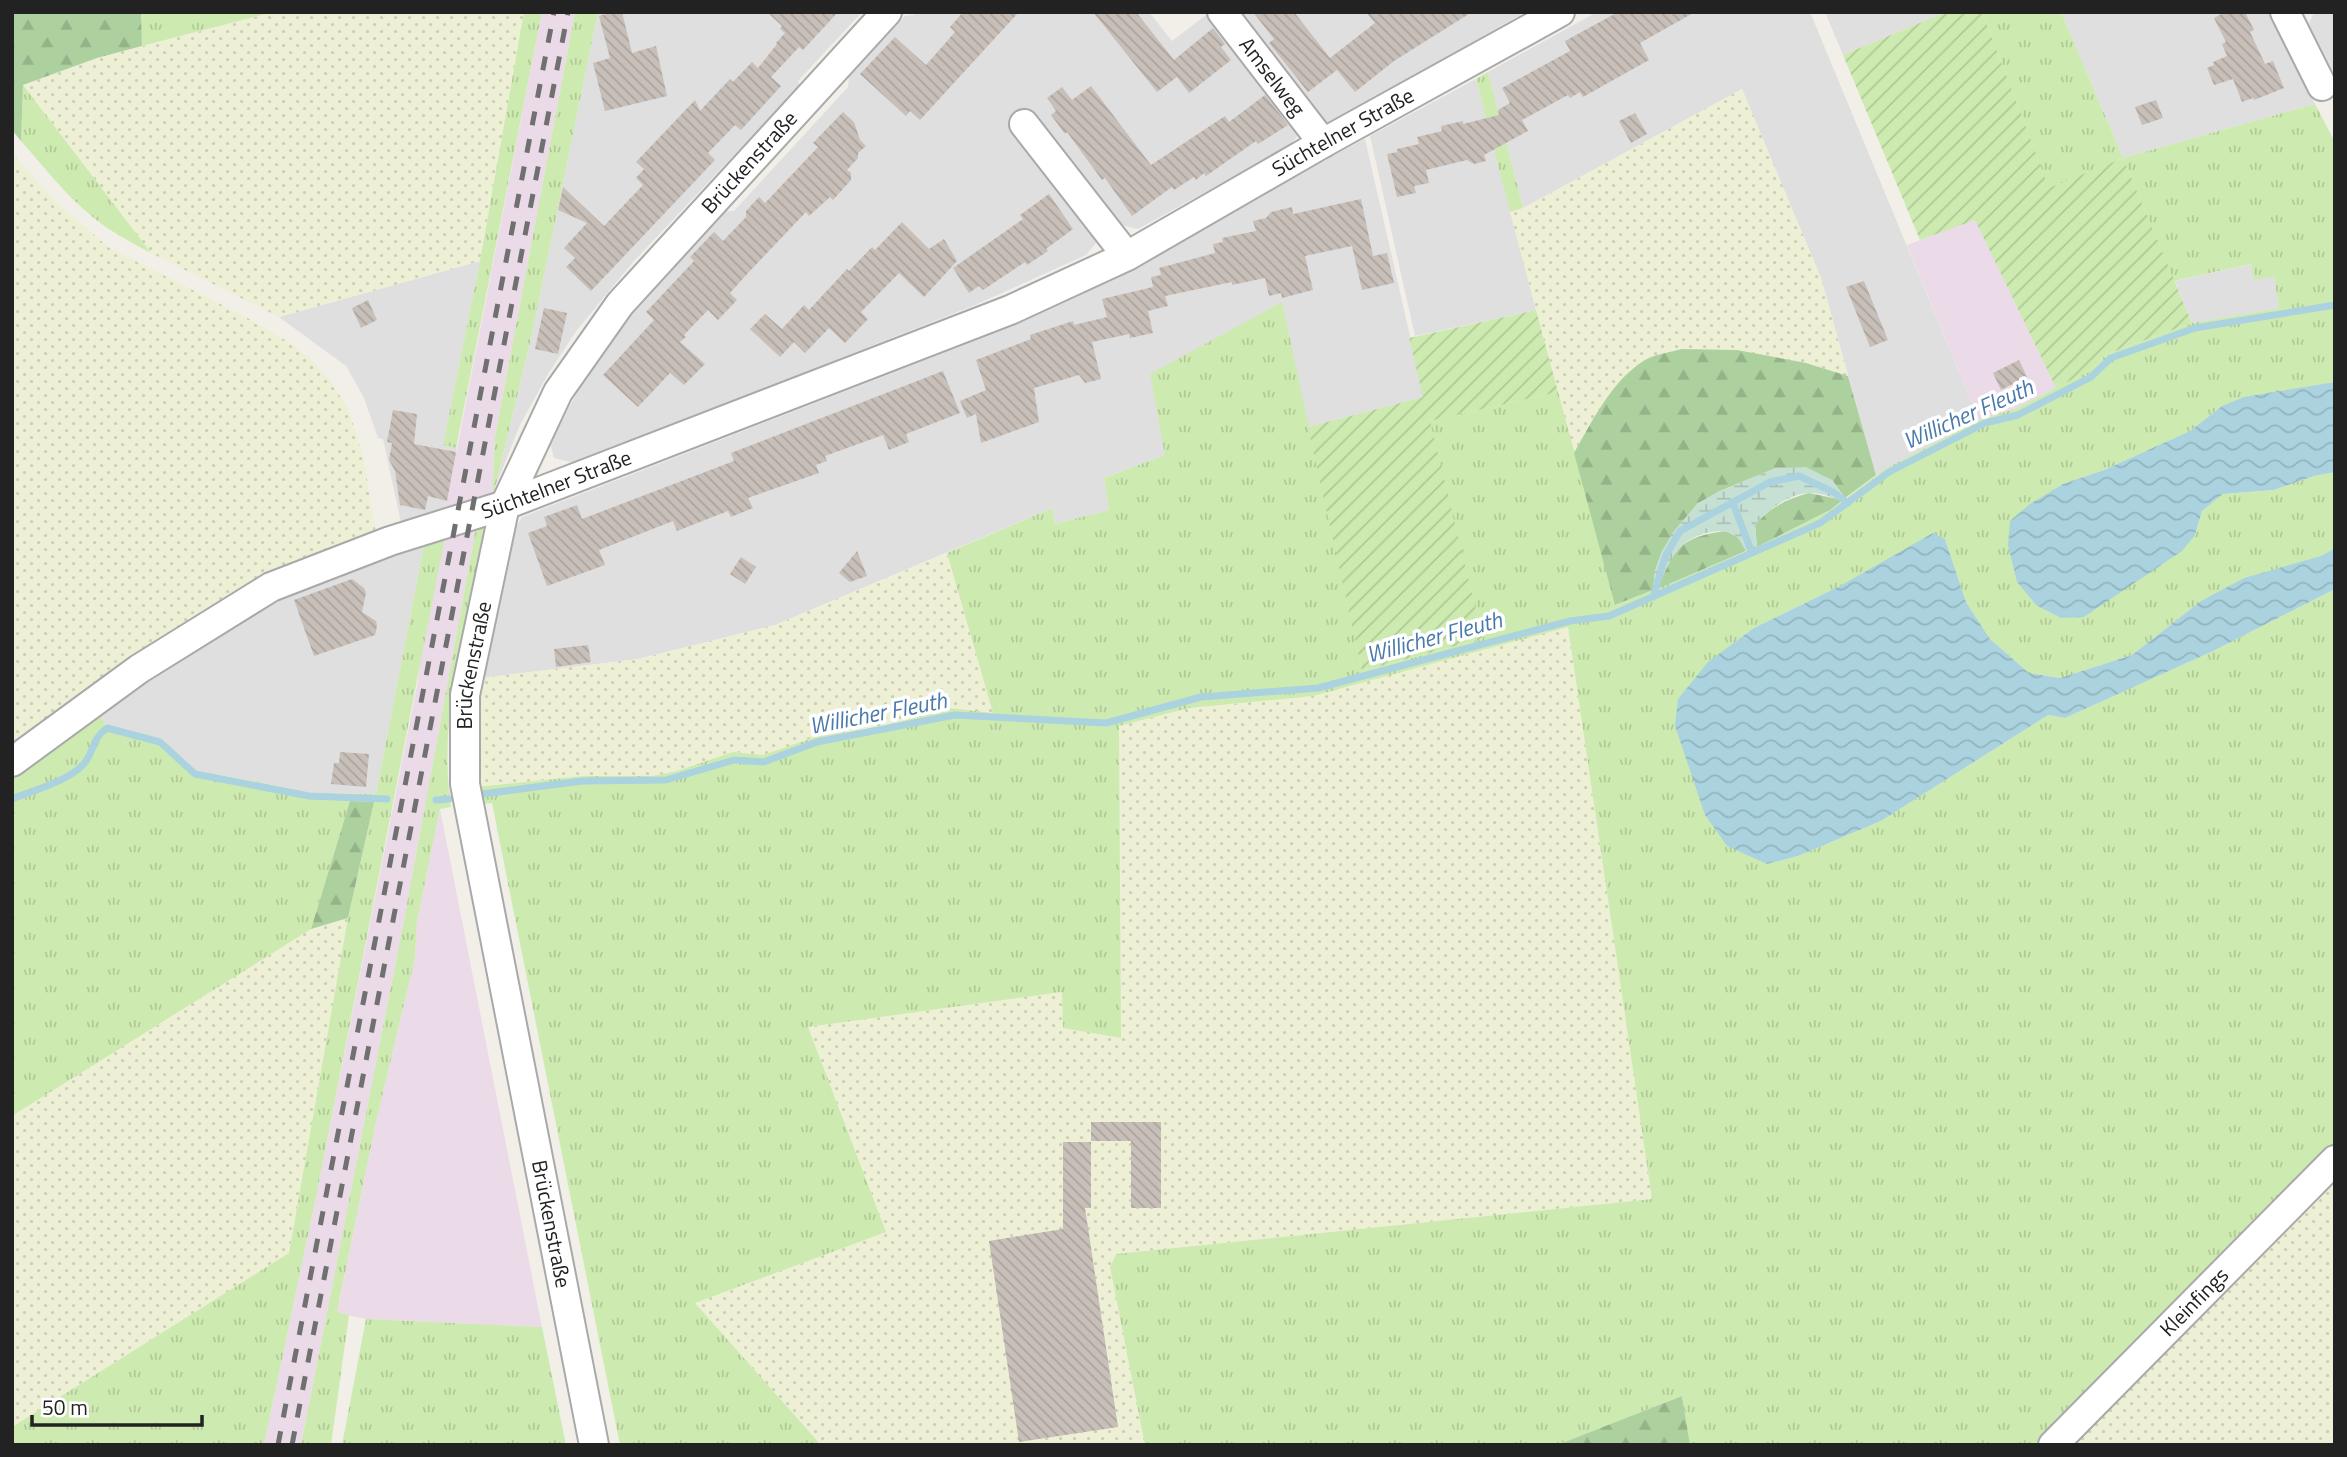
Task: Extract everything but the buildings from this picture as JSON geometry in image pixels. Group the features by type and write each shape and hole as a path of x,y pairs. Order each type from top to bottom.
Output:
{"street":[{"name":"Brückenstraße","path":"594,1445 465,784 465,695 505,505 558,392 620,304 887,12"},
{"name":"Amselweg","path":"1222,12 1322,142"},
{"name":"Süchtelner Straße","path":"12,762 139,669 271,587 390,541 505,505 1010,310 1127,256 1322,142 1560,12"},
{"path":"2285,12 2322,86"},
{"path":"1024,124 1127,256"},
{"name":"Kleinfings","path":"2053,1445 2335,1160"}],"shaded area":[{"path":"542,12 575,12 495,437 492,501 476,528 404,920 301,1445 264,1445 418,681 430,514 444,508 447,500"},
{"path":"598,12 862,12 798,81 800,85 633,262 577,330 548,374 520,425 496,485 532,334"},
{"path":"917,12 1149,12 1172,41 1206,15 1216,15 1300,133 1289,146 1138,229 1116,224 1092,223 1097,242 1086,255 975,305 574,463 554,458 550,443 579,389 630,315 723,211 734,211 848,87 849,76 905,16"},
{"path":"1231,12 1525,12 1335,121 1323,123"},
{"path":"1597,12 1810,12 1979,420 1876,475 1821,278 1742,89 1523,208 1488,72"},
{"path":"1825,12 1946,12 1843,55"},
{"path":"2061,12 2269,12 2315,104 2123,158"},
{"path":"2314,12 2335,12 2335,75 2309,24"},
{"path":"1476,79 1536,310 1415,336 1370,136"},
{"path":"1365,139 1424,397 1308,427 1282,303 1165,455 1104,478 1109,510 1055,524 1052,508 775,625 638,659 481,678 511,537 522,517 1011,327 1076,297"},
{"path":"1975,219 2056,388 2015,409 1979,420 1907,245"},
{"path":"480,261 443,445 456,448 457,452 447,501 444,508 402,527 383,439 378,438 364,398 346,366 279,317"},
{"path":"2252,264 2274,276 2279,308 2192,323 2175,281"},
{"path":"424,545 376,794 306,793 197,771 163,741 106,726 97,710 281,592 349,567"},
{"path":"440,809 542,1327 366,1319 337,1313 376,1122 415,958 417,921"}],"green space":[{"path":"12,12 141,12 142,46 97,58 23,85 21,141 12,130"},
{"path":"141,12 273,12 142,46"},
{"path":"273,12 524,12 480,261 279,317 151,253 23,85 97,58"},
{"path":"524,12 542,12 456,448 443,445 480,261"},
{"path":"575,12 598,12 532,334 492,501 495,437"},
{"path":"1946,12 1982,12 2049,188 2123,158 2192,323 2107,354 2088,371 2056,388 1975,220 1920,240 1843,55"},
{"path":"1982,12 2061,12 2123,158 2049,189"},
{"path":"1488,72 1523,208 1510,212 1476,79"},
{"path":"23,85 151,253 90,215 21,141"},
{"path":"1742,89 1821,278 1848,376 1806,363 1682,349 1647,359 1628,374 1599,409 1574,453 1510,212 1524,208"},
{"path":"2315,104 2335,142 2335,382 2222,406 2190,431 2104,470 2063,484 2195,535 2202,511 2223,494 2274,490 2314,476 2335,472 2335,548 2321,556 2201,601 2132,655 2060,678 2029,673 1990,639 1966,602 1945,539 1754,628 1767,864 1798,856 1881,821 2048,715 2065,718 2211,652 2335,589 2335,1148 2096,1385 2091,1386 2035,1445 1690,1445 1682,1396 1557,1445 1145,1445 1110,1267 1116,1254 1652,1199 1568,627 1313,696 1189,708 1119,726 1121,1038 1063,1028 1062,992 808,1027 886,1232 695,1303 821,1445 620,1445 492,803 481,804 477,787 583,776 653,776 677,771 733,752 763,755 815,737 885,726 949,708 993,713 947,553 1052,508 1055,524 1109,510 1104,478 1165,455 1150,374 1282,302 1362,671 1483,639 1429,421 1558,392 1616,605 1757,547 1830,510 1885,469 1979,420 2015,409 2088,371 2107,354 2192,323 2279,308 2274,276 2254,280 2251,264 2174,281 2123,158"},
{"path":"12,153 56,202 108,247 246,317 290,343 311,360 328,378 346,405 364,461 376,533 12,752"},
{"path":"1536,310 1558,392 1430,421 1483,639 1362,671 1308,427 1423,397 1409,338"},
{"path":"1682,349 1737,350 1806,363 1848,376 1876,475 1845,498 1832,480 1776,468 1720,491 1697,504 1662,551 1655,571 1653,590 1615,605 1574,453 1604,402 1633,368 1649,358"},
{"path":"1806,467 1832,480 1845,498 1843,500 1809,493 1786,500 1755,525 1757,547 1746,551 1731,533 1715,531 1698,536 1678,550 1657,589 1653,590 1655,571 1662,551 1674,531 1697,504 1720,491 1776,468"},
{"path":"1809,493 1843,500 1830,510 1757,547 1755,525 1779,504"},
{"path":"476,528 486,529 463,632 451,702 448,772 451,807 440,809 417,921 415,958 376,1122 337,1312 349,1315 331,1445 301,1445 404,920"},
{"path":"1726,531 1739,538 1746,551 1657,589 1669,563 1681,547 1698,537"},
{"path":"445,537 317,1192 264,1445 12,1445 12,1427 289,1253 348,918 374,802 350,801 311,929 12,1116 12,774 97,710 106,726 163,741 197,771 306,793 376,794 424,545"},
{"path":"947,553 993,713 949,708 885,726 815,737 763,755 733,752 677,771 653,776 583,776 477,787 474,744 481,678 638,659 775,625"},
{"path":"1568,627 1652,1199 1116,1254 1110,1267 1145,1445 821,1445 694,1303 886,1232 808,1027 1062,992 1121,1038 1119,726 1189,708 1313,696"},
{"path":"350,801 374,802 348,918 311,929"},
{"path":"348,918 289,1253 12,1427 12,1116 311,929"},
{"path":"2335,1168 2335,1445 2067,1445"},
{"path":"366,1319 542,1327 566,1445 342,1445"},
{"path":"1682,1396 1690,1445 1557,1445"}],"water":[{"path":"2335,382 2335,472 2314,476 2274,490 2223,494 2202,511 2195,535 2182,551 2084,617 2061,618 2036,605 2017,582 2008,545 2010,521 2030,504 2063,484 2104,470 2190,431 2222,406 2244,397"},
{"path":"1933,533 1945,539 1966,602 1990,639 2029,673 2060,678 2132,655 2201,601 2244,578 2321,556 2335,548 2335,589 2211,652 2065,718 2048,715 1881,821 1798,856 1767,864 1727,846 1705,815 1675,726 1678,699 1708,662 1754,628 1840,586"}],"waterway":[{"name":"Willicher Fleuth","path":"482,794 582,781 666,780 734,760 764,762 817,742 955,715 1106,723 1201,697 1318,688 1570,621 1609,616 1820,523 1889,472 1985,423 2018,415 2091,377 2111,358 2195,328 2335,305"},
{"path":"1653,597 1665,557 1680,531 1770,482 1799,476 1833,492 1848,503"},
{"path":"1733,503 1752,553"},
{"name":"Willicher Fleuth","path":"12,799 72,774 86,761 96,740 107,728 160,742 195,774 309,796 387,799"},
{"name":"Willicher Fleuth","path":"436,800 449,799"}],"railway":[{"path":"278,1445 554,12"},
{"path":"292,1445 568,12"}]}
